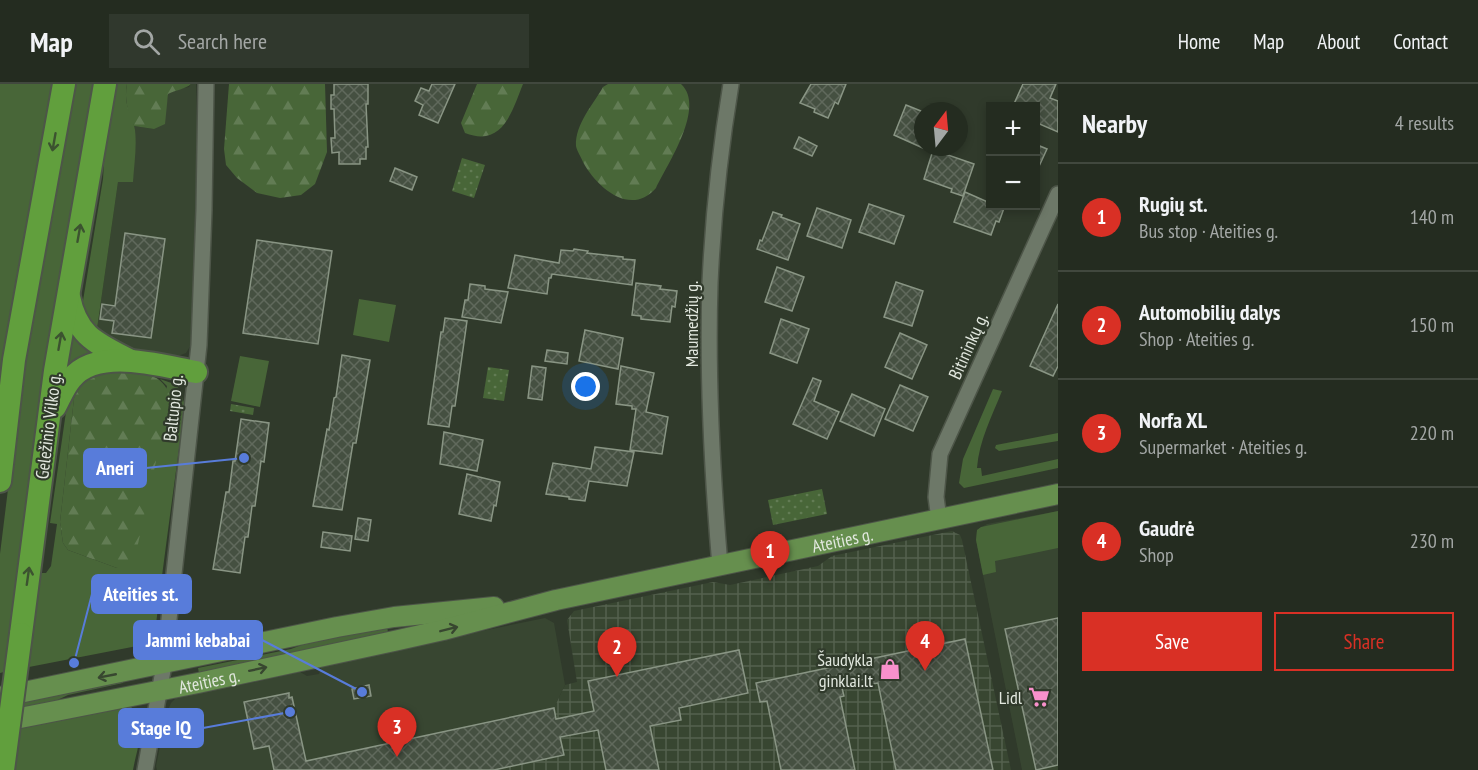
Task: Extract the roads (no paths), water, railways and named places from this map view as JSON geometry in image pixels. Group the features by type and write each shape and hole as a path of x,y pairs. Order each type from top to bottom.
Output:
{"highway":[{"path":"0,481 14,360 64,84"},
{"name":"Geležinio Vilko g.","path":"3,770 68,291 105,84"},
{"path":"68,291 79,327 93,340 129,360"},
{"path":"0,414 14,360"},
{"path":"49,419 71,378 90,365 129,360 196,372"}],"main road":[{"name":"Ateities g.","path":"0,722 394,641 556,600 1058,494"},
{"name":"Ateities g.","path":"0,697 394,617 556,600"},
{"path":"394,617 396,633 394,641"}],"street":[{"name":"Baltupio g.","path":"145,770 164,664 196,372 202,290 206,84"},
{"name":"Maumedžių g.","path":"720,566 714,479 710,283 721,145 731,84"},
{"name":"Bitininkų g.","path":"939,519 936,497 940,454 1058,194"}],"place":[{"name":"Aneri","path":"244,458"},
{"name":"Rugių st.","path":"770,581"},
{"name":"Ateities st.","path":"74,663"},
{"name":"Šaudykla ginklai.lt","path":"890,669"},
{"name":"Gaudrė","path":"925,671"},
{"name":"Automobilių dalys","path":"617,677"},
{"name":"Jammi kebabai","path":"362,692"},
{"name":"Lidl","path":"1039,697"},
{"name":"Stage IQ","path":"290,712"},
{"name":"Norfa XL","path":"397,757"}]}
